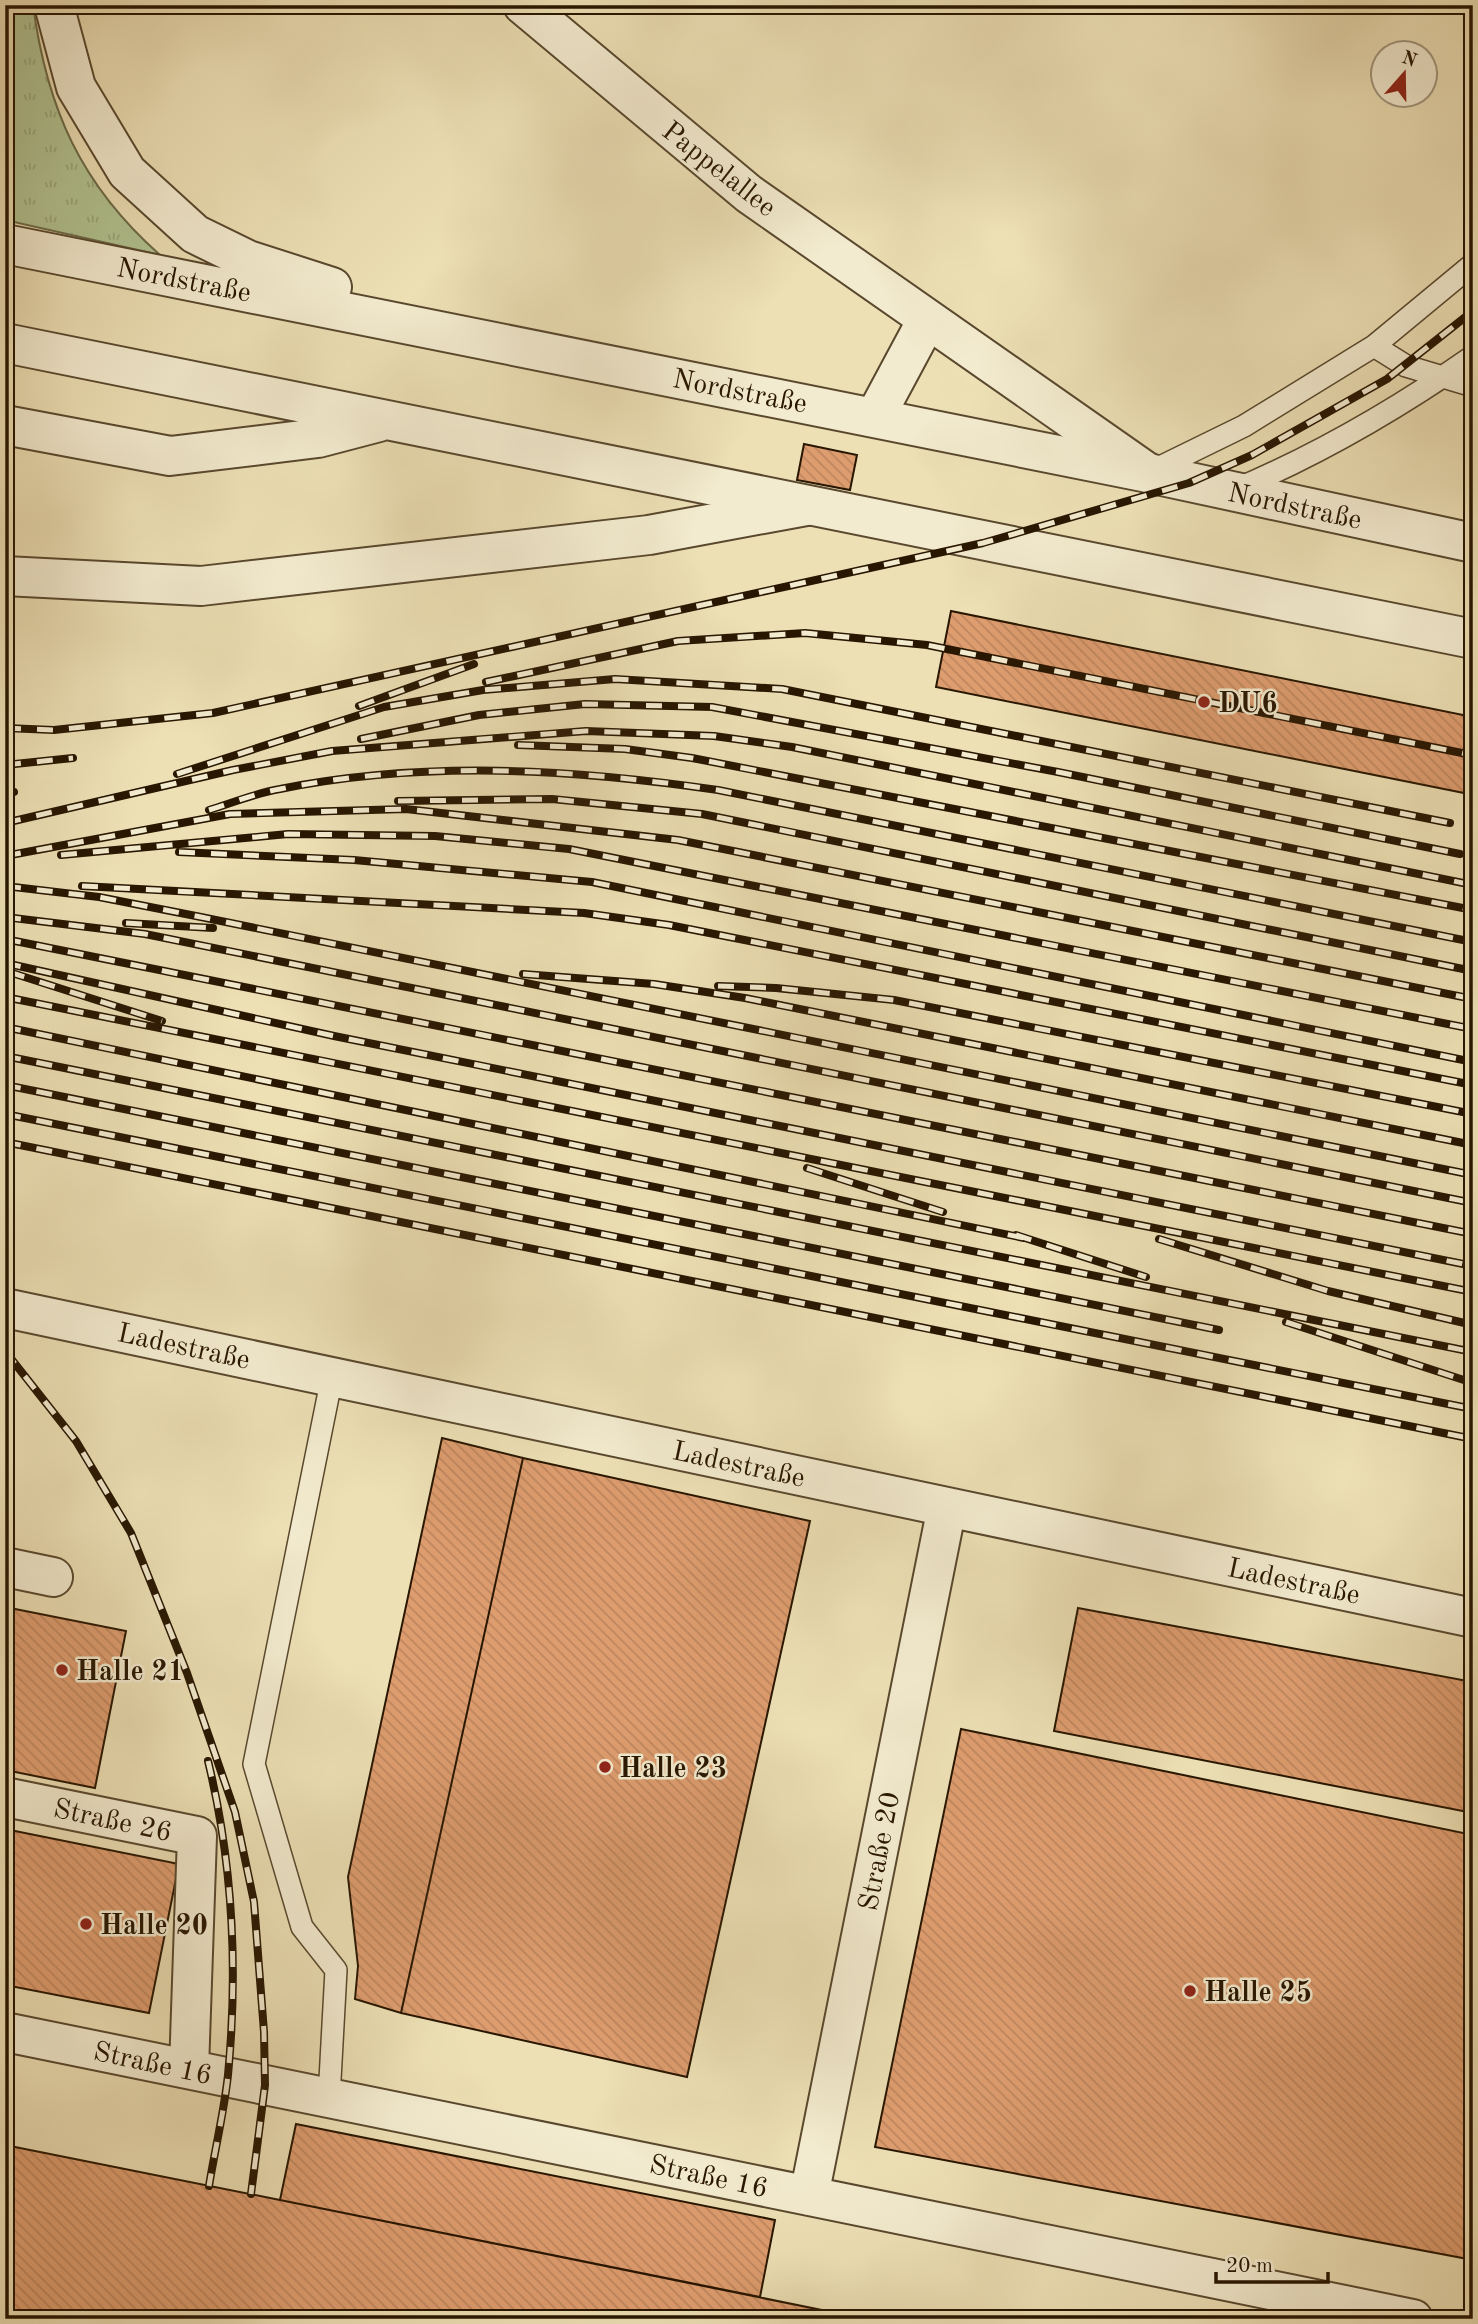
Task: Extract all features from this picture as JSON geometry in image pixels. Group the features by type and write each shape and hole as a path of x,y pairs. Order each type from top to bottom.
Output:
{"street":[{"path":"54,5 76,87 127,172 195,234 247,260 494,340"},
{"name":"Pappelallee","path":"523,5 749,194 1148,473"},
{"name":"Nordstraße","path":"5,244 875,417 1473,543"},
{"path":"875,417 927,320"},
{"path":"5,343 1473,639"},
{"path":"5,425 170,456 318,438 387,420"},
{"path":"5,576 201,586 649,535 806,506"},
{"name":"Ladestraße","path":"5,1308 1473,1618"},
{"name":"Straße 20","path":"810,2196 947,1507"},
{"path":"5,1567 53,1577"},
{"name":"Straße 26","path":"5,1797 197,1836 189,2069"},
{"name":"Straße 16","path":"5,2032 1413,2319"}],"lane":[{"path":"1148,473 1244,426 1374,346 1473,264"},
{"path":"1374,346 1406,366 1441,379 1473,386"},
{"path":"1231,492 1285,468 1441,379 1473,356"},
{"path":"329,2098 335,1970 302,1927 254,1764 332,1377"}],"green space":[{"path":"5,5 33,5 48,78 72,143 109,201 160,255 5,220"}],"building":[{"path":"804,444 857,455 850,490 797,480"},
{"name":"DU6","path":"951,611 1473,717 1473,775 1469,794 936,687"},
{"path":"442,1438 523,1458 401,2013 355,1999 358,1966 348,1877"},
{"name":"Halle 23","path":"523,1458 810,1521 687,2077 401,2013"},
{"name":"Halle 21","path":"5,1607 126,1631 95,1788 5,1770"},
{"path":"1078,1608 1473,1682 1473,1813 1054,1731"},
{"name":"Halle 25","path":"961,1729 1473,1835 1473,2260 875,2147"},
{"name":"Halle 20","path":"5,1829 179,1864 149,2013 5,1985"},
{"path":"296,2124 775,2220 760,2297 280,2200"},
{"path":"5,2145 280,2200 866,2319 5,2319"},
{"path":"5,2145 280,2200 866,2319 5,2319"}],"railway":[{"path":"5,728 54,730 213,713 983,543 1189,483 1252,455 1387,379 1473,311"},
{"path":"486,682 678,641 805,633 927,645 1467,754"},
{"path":"359,706 474,664"},
{"path":"177,774 384,707 483,690 615,679 782,689 1450,823"},
{"path":"361,739 479,715 585,704 712,707 1058,772 1460,854"},
{"path":"5,823 233,770 332,751 586,731 714,736 792,747 1473,885"},
{"path":"518,745 625,749 692,758 1473,910"},
{"path":"5,765 73,758"},
{"path":"209,810 271,791 390,774 499,771 608,777 718,790 1473,942"},
{"path":"5,793 14,792"},
{"path":"398,801 552,799 702,814 1473,971"},
{"path":"5,856 230,814 406,809 678,840 1473,999"},
{"path":"61,855 288,834 435,836 569,849 1473,1029"},
{"path":"179,852 354,860 592,882 1473,1062"},
{"path":"5,886 99,897 201,917 1473,1175"},
{"path":"82,886 584,913 669,925 1473,1085"},
{"path":"5,917 145,934 1473,1203"},
{"path":"126,923 213,928"},
{"path":"5,939 1473,1234"},
{"path":"5,963 334,1036 1473,1266"},
{"path":"9,972 162,1021"},
{"path":"523,974 654,984 745,998 1473,1145"},
{"path":"718,986 776,988 894,1000 1473,1114"},
{"path":"5,997 1473,1292"},
{"path":"5,1027 1024,1238"},
{"path":"5,1056 1473,1352"},
{"path":"5,1085 1219,1330"},
{"path":"5,1114 1473,1409"},
{"path":"5,1142 1473,1439"},
{"path":"807,1168 943,1212"},
{"path":"1016,1235 1146,1277"},
{"path":"1159,1239 1328,1291 1473,1325"},
{"path":"1286,1322 1473,1383"},
{"path":"5,1351 76,1441 131,1533 187,1673 235,1812 254,1902 264,2032 265,2085 251,2194"},
{"path":"208,1761 228,1878 233,1957 228,2075 209,2186"}],"place":[{"name":"DU6","path":"1204,702"},
{"name":"Halle 21","path":"62,1670"},
{"name":"Halle 23","path":"605,1767"},
{"name":"Halle 20","path":"86,1924"},
{"name":"Halle 25","path":"1190,1991"}]}
